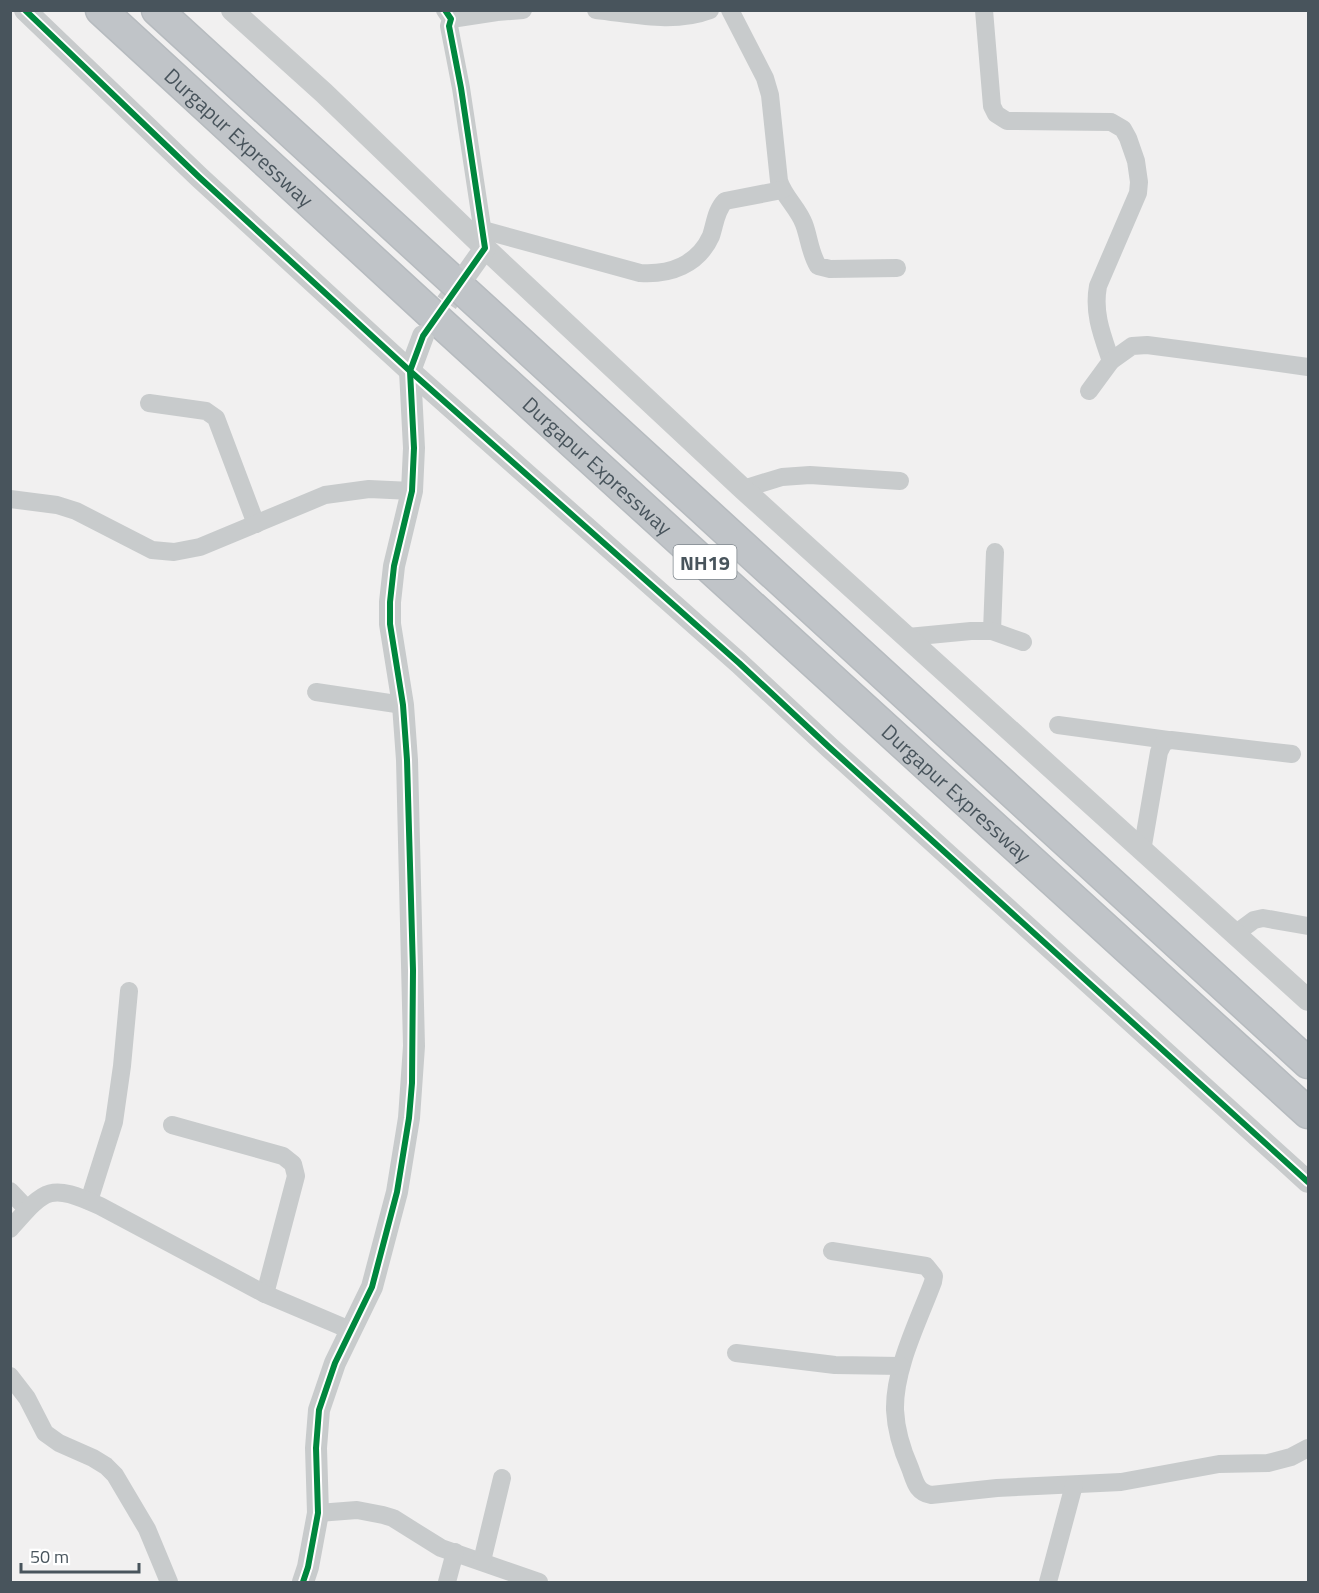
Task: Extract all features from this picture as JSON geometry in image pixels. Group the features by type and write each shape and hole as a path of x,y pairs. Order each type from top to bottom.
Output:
{"highway":[{"name":"Durgapur Expressway","path":"101,10 443,325 1308,1113"},
{"name":"Durgapur Expressway","path":"157,10 1308,1063"}],"street":[{"path":"25,10 190,169 410,371 739,663 1308,1182"},
{"path":"232,10 484,239 743,489 1308,1000"},
{"path":"468,272 484,239 448,15 523,10"},
{"path":"596,10 669,18 688,17 710,10"},
{"path":"730,10 758,62 767,87 782,190 801,217 818,266 830,269 897,268"},
{"path":"984,10 992,106 999,117 1007,121 1112,122 1123,129 1128,138 1138,171 1138,193 1098,286 1095,302 1098,324 1111,361"},
{"path":"484,239 640,273 664,273 685,266 704,246 710,237 720,206 725,201 782,190"},
{"path":"303,1582 318,1513 316,1448 319,1410 335,1363 372,1287 397,1192 409,1118 412,1083 413,970 407,760 403,705 390,624 390,602 394,566 412,491 414,448 410,371 423,336"},
{"path":"1089,391 1111,361 1132,346 1147,345 1308,367"},
{"path":"149,403 206,411 216,418 256,524"},
{"path":"743,489 782,477 810,475 900,481"},
{"path":"10,499 57,505 76,511 152,550 162,552 186,551 200,547 326,495 369,489 412,491"},
{"path":"992,632 995,552"},
{"path":"908,637 971,631 992,632 1023,642"},
{"path":"316,692 403,705"},
{"path":"1058,725 1292,754"},
{"path":"1142,851 1159,752 1167,740"},
{"path":"1235,934 1254,920 1263,918 1308,926"},
{"path":"89,1201 114,1122 129,991"},
{"path":"172,1125 282,1156 293,1164 296,1176 265,1294"},
{"path":"10,1191 27,1209"},
{"path":"10,1229 45,1193 63,1191 89,1201 265,1294 350,1330"},
{"path":"832,1251 926,1266 932,1272 933,1282 901,1366 895,1410 904,1453 918,1489 923,1493 931,1495 997,1488 1121,1482 1219,1464 1268,1463 1291,1457 1308,1448"},
{"path":"736,1353 835,1365 901,1366"},
{"path":"10,1376 27,1398 45,1432 59,1443 93,1458 115,1475 147,1529 169,1582"},
{"path":"482,1561 502,1478"},
{"path":"1048,1582 1074,1485"},
{"path":"318,1513 357,1510 383,1515 401,1523 432,1543 540,1582"},
{"path":"447,1582 455,1552"}],"tunnel":[{"path":"428,330 467,273"}],"cycle path":[{"path":"25,10 199,177 410,371 739,663 1308,1182"},
{"path":"303,1582 318,1513 316,1448 319,1410 335,1363 372,1287 397,1192 409,1118 412,1083 413,970 407,760 403,705 390,624 390,602 394,566 412,491 414,448 410,371 423,336 485,248 461,88 449,26 451,19 445,10"}]}
